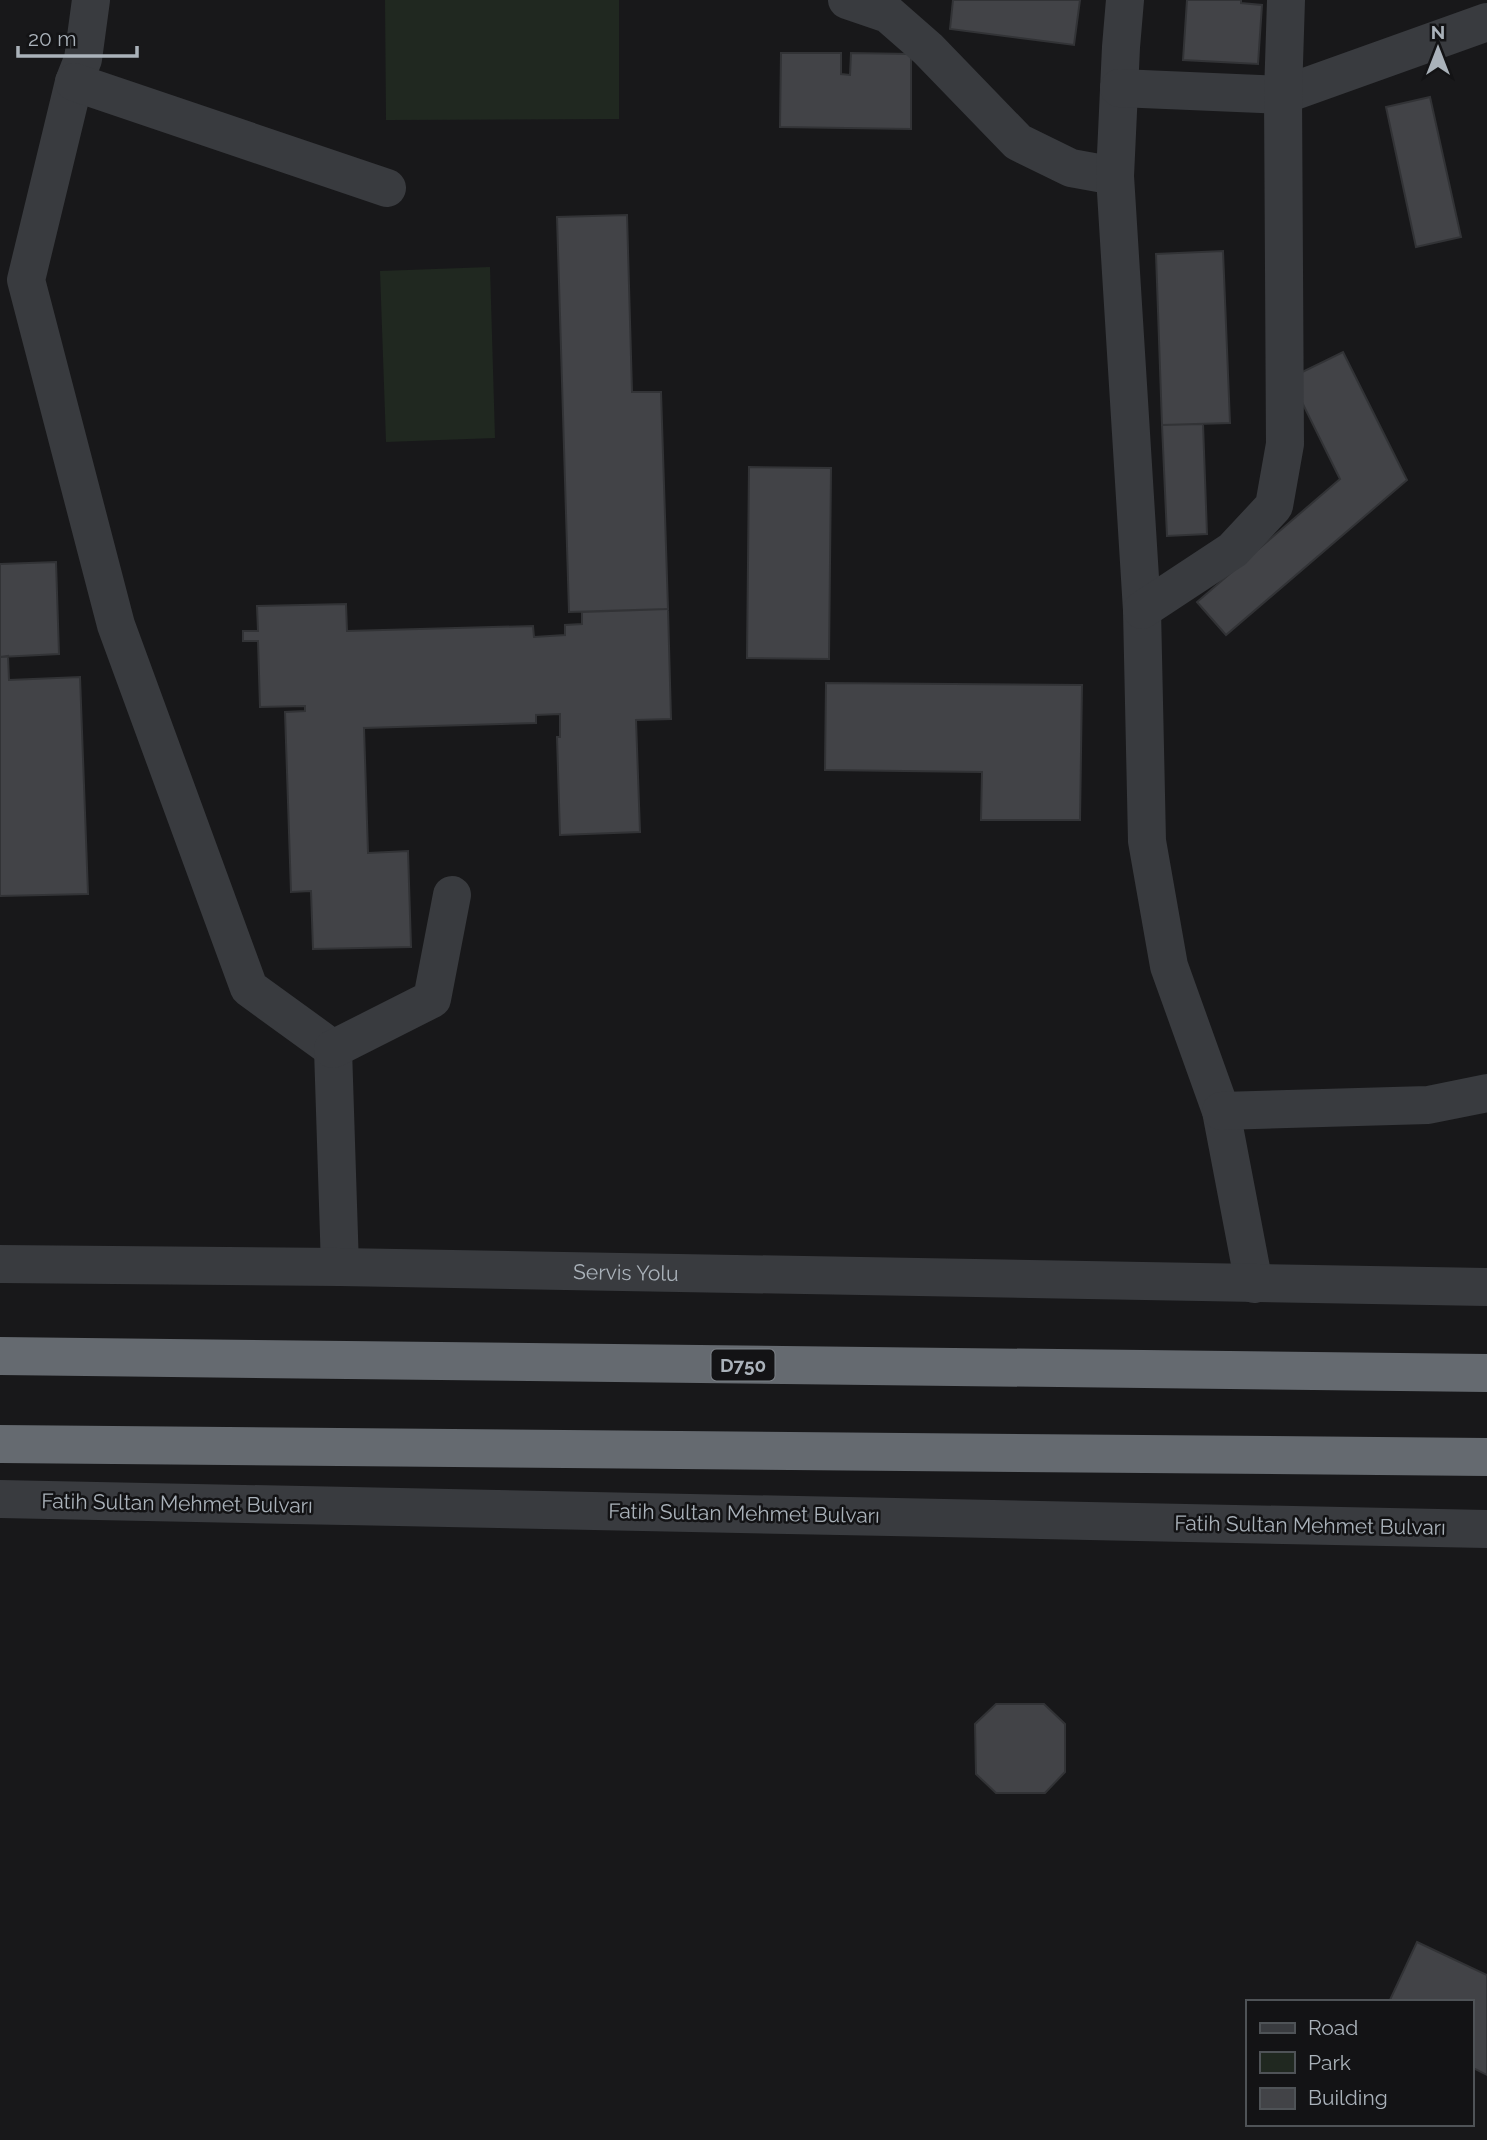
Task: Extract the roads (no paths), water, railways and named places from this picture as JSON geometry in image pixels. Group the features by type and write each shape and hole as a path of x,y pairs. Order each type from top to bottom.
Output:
{"highway":[{"name":"D750","path":"0,1356 1487,1373"},
{"path":"0,1444 1487,1457"}],"street":[{"path":"91,0 83,58 74,82 26,280 117,625 249,988 333,1049"},
{"path":"847,0 888,14 928,49 1017,142 1071,169 1115,176"},
{"path":"1125,0 1115,176 1142,610 1147,841 1169,967 1221,1111 1254,1284"},
{"path":"1142,610 1233,550 1275,506 1285,444 1283,95 1286,0"},
{"path":"1119,88 1283,95 1487,22"},
{"path":"74,82 387,188"},
{"path":"333,1049 432,999 452,895"},
{"path":"333,1049 340,1267"},
{"path":"1221,1111 1427,1105 1487,1093"},
{"name":"Servis Yolu","path":"0,1264 340,1267 1487,1287"},
{"name":"Fatih Sultan Mehmet Bulvarı","path":"0,1499 1487,1529"}]}
